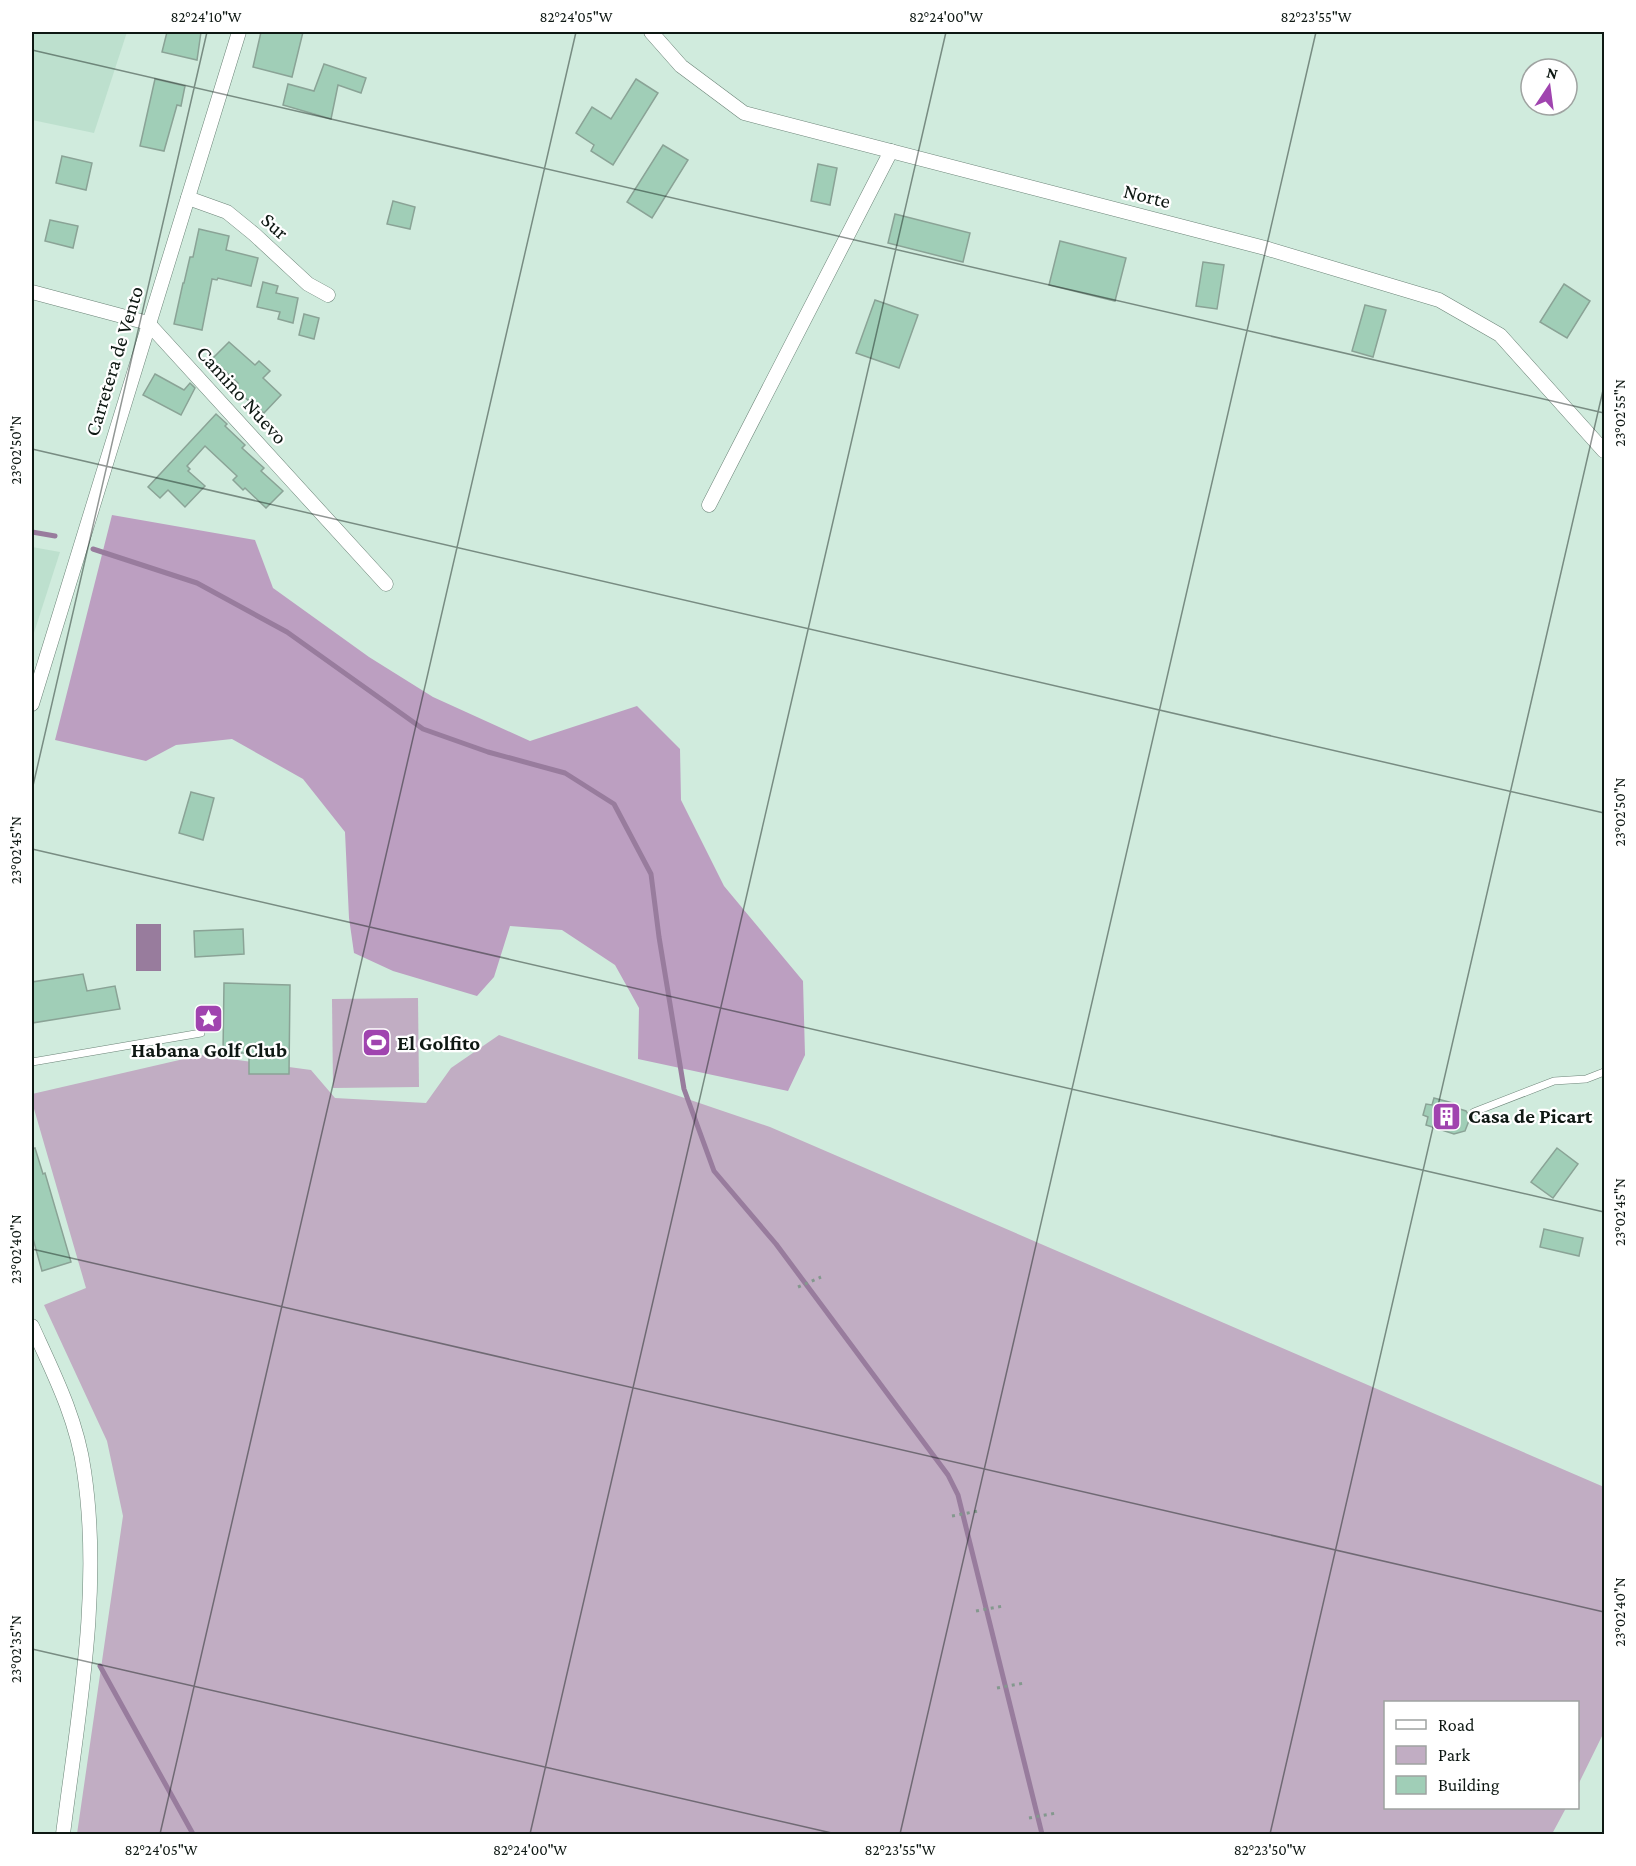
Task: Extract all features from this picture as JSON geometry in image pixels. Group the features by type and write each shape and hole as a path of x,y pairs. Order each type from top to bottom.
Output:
{"street":[{"name":"Carretera de Vento","path":"32,704 239,32"},
{"name":"Norte","path":"651,32 681,66 744,113 1265,248 1439,300 1500,335 1605,451"},
{"path":"709,506 891,151"},
{"name":"Sur","path":"188,198 227,212 308,284 328,295"},
{"path":"32,292 148,323"},
{"name":"Camino Nuevo","path":"148,323 386,584"},
{"path":"32,1326 66,1401 84,1470 90,1542 87,1645 63,1834"}],"lane":[{"path":"32,1062 201,1033"},
{"path":"1474,1112 1554,1081 1586,1079 1605,1072"}],"path":[{"path":"798,1287 821,1277"},
{"path":"952,1516 978,1511"},
{"path":"976,1611 1003,1606"},
{"path":"997,1688 1024,1683"},
{"path":"1029,1818 1056,1813"}],"shaded area":[{"path":"32,32 127,32 94,133 32,120"},
{"path":"112,515 255,540 273,588 369,657 433,697 530,741 637,706 680,749 681,800 724,886 803,981 805,1055 788,1091 638,1059 639,1008 615,965 562,930 510,926 494,977 477,996 393,971 354,953 349,918 345,832 303,779 232,739 176,745 146,761 55,740"},
{"path":"32,547 60,552 32,639"},
{"path":"136,924 161,924 161,971 136,971"}],"green space":[{"name":"El Golfito","path":"418,998 419,1087 333,1088 332,999"},
{"path":"499,1035 770,1127 1604,1487 1604,1732 1579,1783 1579,1701 1384,1701 1384,1809 1565,1809 1552,1834 77,1834 123,1516 107,1441 44,1305 86,1288 32,1102 32,1094 201,1055 311,1070 335,1098 426,1103 451,1068"}],"building":[{"path":"167,32 201,32 197,60 162,52"},
{"path":"261,32 303,32 292,77 253,67"},
{"path":"324,64 366,78 361,93 338,85 331,119 283,105 288,84 314,91"},
{"path":"155,79 185,86 181,106 177,105 164,151 140,146"},
{"path":"636,79 658,93 613,165 591,151 594,145 576,133 592,107 611,119"},
{"path":"663,145 688,160 652,218 627,202"},
{"path":"62,156 92,163 86,190 56,183"},
{"path":"818,164 837,168 830,205 811,201"},
{"path":"393,201 415,207 410,229 387,224"},
{"path":"895,214 970,233 963,262 888,243"},
{"path":"50,220 78,226 73,248 45,241"},
{"path":"199,229 229,236 226,250 258,258 251,286 218,278 217,280 212,279 202,330 174,324"},
{"path":"1060,241 1126,258 1115,301 1049,285"},
{"path":"1203,262 1224,265 1217,309 1196,306"},
{"path":"263,282 278,286 276,293 298,298 293,323 278,319 280,312 257,307"},
{"path":"1564,284 1590,301 1567,338 1540,322"},
{"path":"875,300 918,315 899,368 856,353"},
{"path":"1365,305 1386,310 1373,357 1352,351"},
{"path":"304,314 319,318 314,339 299,335"},
{"path":"229,342 255,365 259,361 270,371 263,378 281,395 264,413 233,388 238,383 212,359"},
{"path":"155,374 184,390 190,383 195,388 181,415 143,395"},
{"path":"216,414 245,445 242,448 264,468 261,471 283,491 266,508 233,480 237,476 205,446 187,466 190,469 188,471 205,486 185,507 168,490 160,498 148,487"},
{"path":"191,792 214,798 203,840 179,833"},
{"path":"243,929 244,954 195,957 194,931"},
{"path":"83,974 87,991 115,986 120,1009 32,1023 32,982"},
{"path":"224,983 290,985 289,1074 249,1074 249,1053 223,1053"},
{"name":"Casa de Picart","path":"1434,1098 1453,1103 1453,1107 1466,1111 1470,1118 1465,1131 1454,1134 1426,1125 1428,1117 1423,1115 1426,1104 1432,1105"},
{"path":"35,1148 43,1174 45,1173 71,1262 42,1271 32,1235 32,1149"},
{"path":"1557,1148 1578,1164 1553,1198 1531,1182"},
{"path":"1544,1229 1583,1238 1579,1256 1540,1247"}],"waterway":[{"path":"32,532 55,536"},
{"path":"93,549 197,583 287,632 423,729 488,752 565,773 614,804 651,874 684,1089 714,1171 776,1244 948,1475 958,1495 1042,1834"},
{"path":"100,1666 193,1834"}],"place":[{"name":"Habana Golf Club","path":"209,1019"},
{"name":"El Golfito","path":"376,1043"},
{"name":"Casa de Picart","path":"1447,1116"}]}
